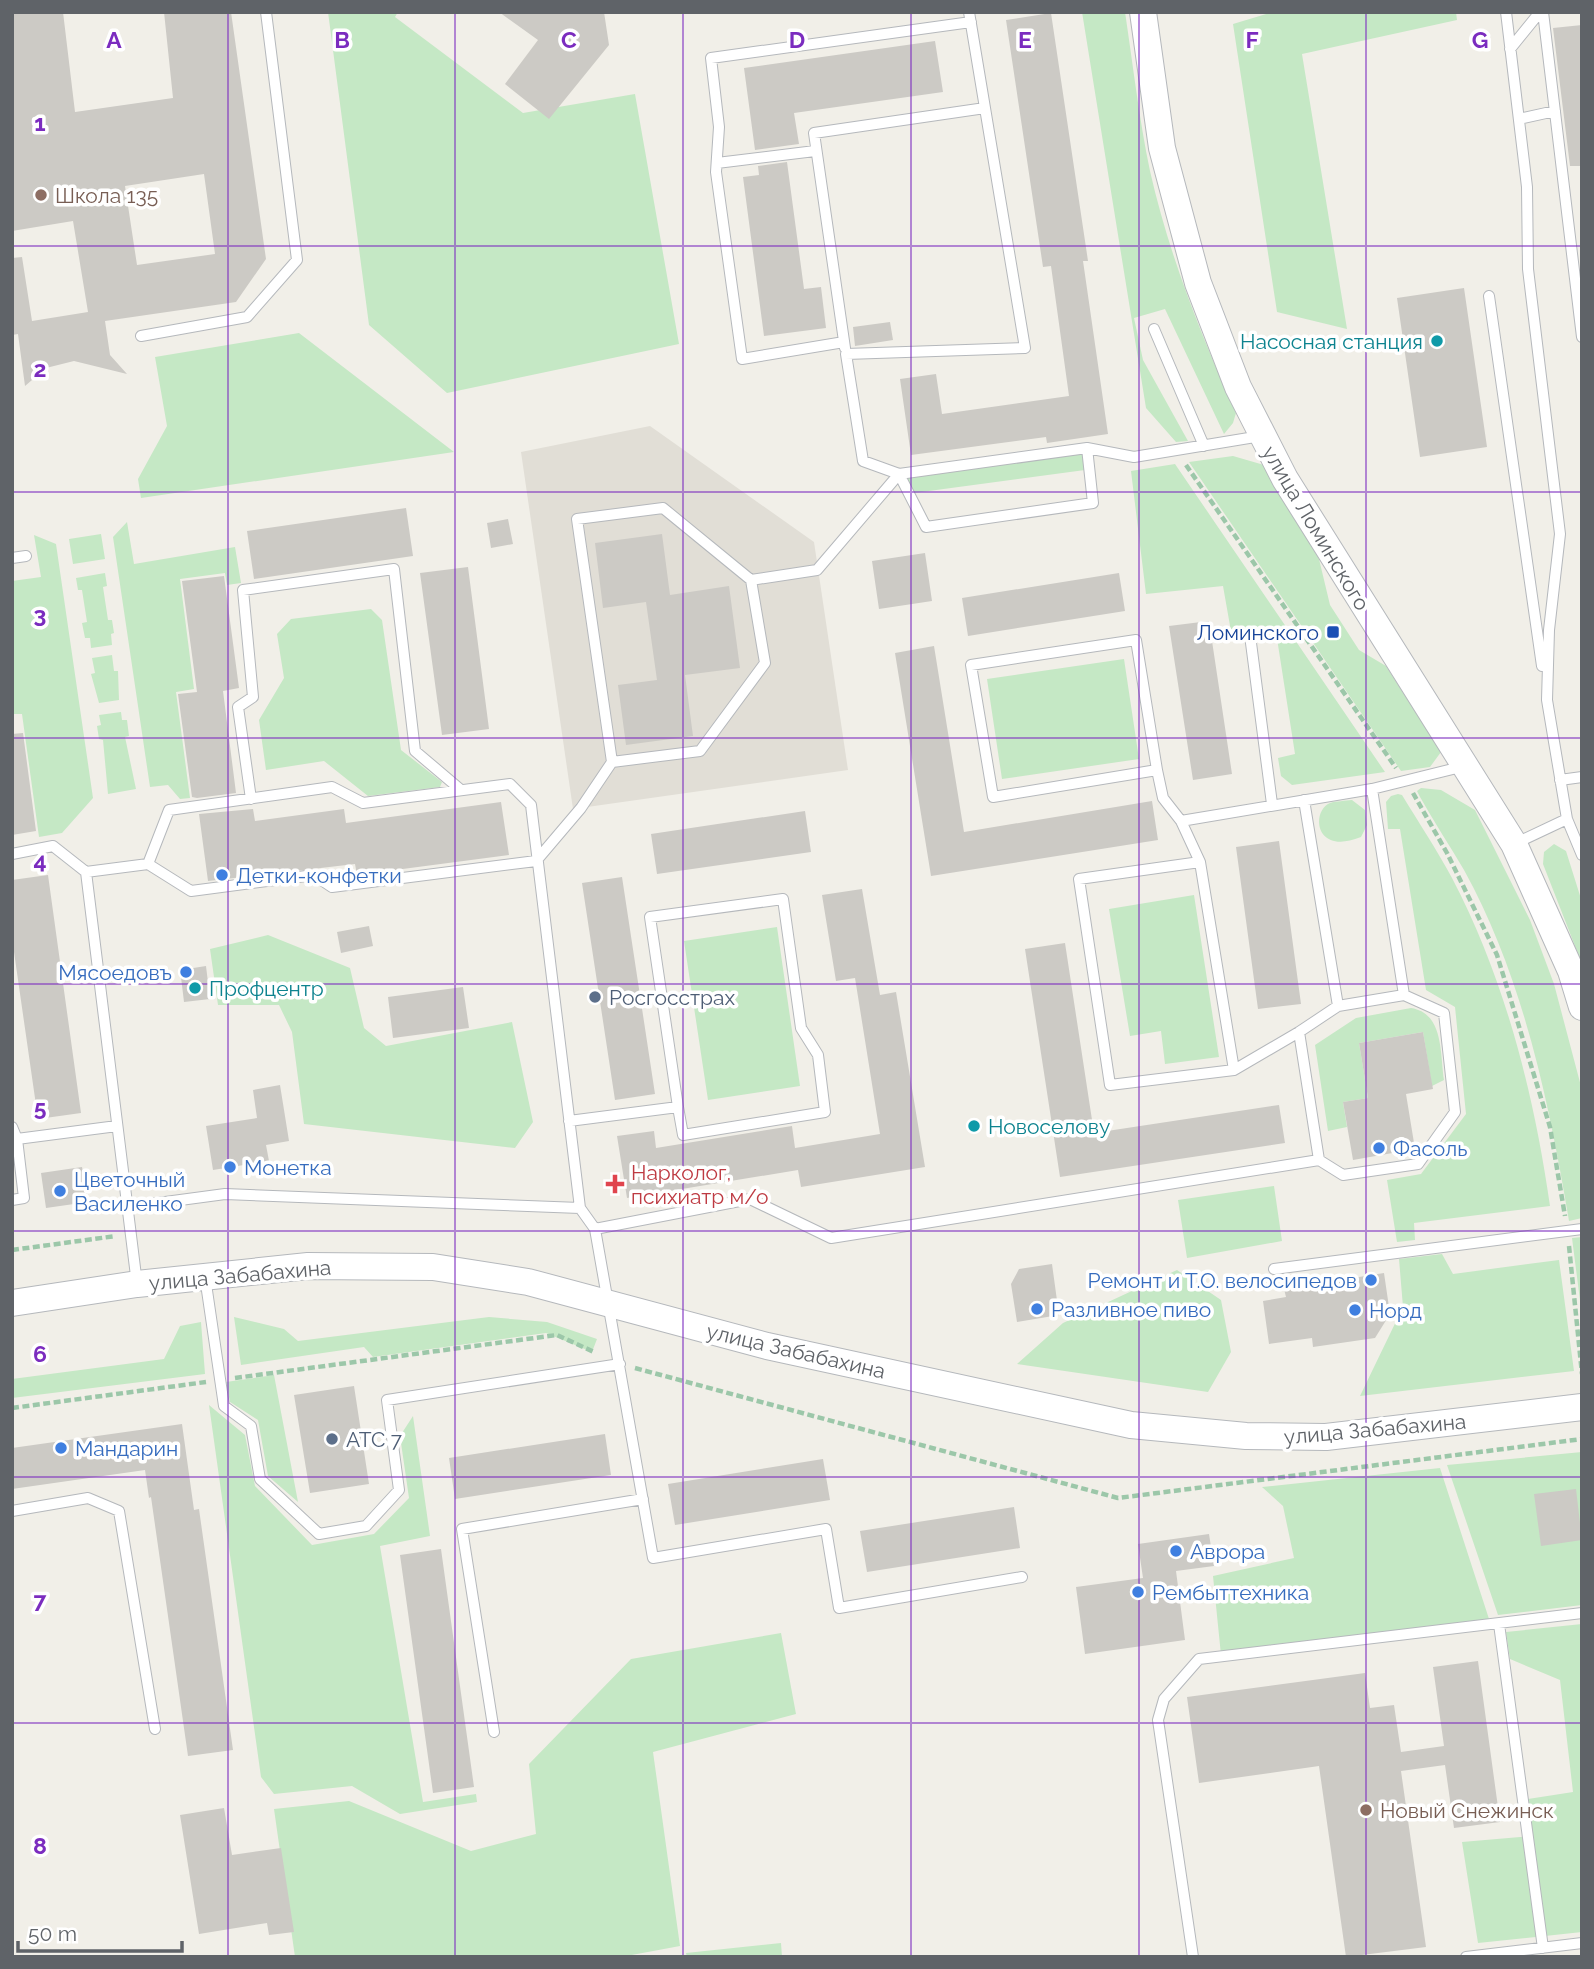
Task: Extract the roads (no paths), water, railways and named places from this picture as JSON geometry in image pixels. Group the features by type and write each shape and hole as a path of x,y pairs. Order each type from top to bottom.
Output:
{"street":[{"name":"улица Ломинского","path":"1143,12 1162,148 1195,271 1238,387 1261,436 1514,844 1571,971 1582,1007"},
{"name":"улица Забабахина","path":"12,1303 136,1284 308,1266 433,1267 528,1282 755,1343 1131,1425 1246,1436 1326,1437 1582,1408"}],"lane":[{"path":"141,336 247,317 297,260 266,12"},
{"path":"1506,12 1527,187 1528,269 1560,534 1549,630 1546,700"},
{"path":"1510,49 1541,12"},
{"path":"1541,12 1582,337"},
{"path":"844,342 742,359 717,163 719,127 711,58 970,17 1025,348 846,354"},
{"path":"985,107 814,133 863,461 899,474 1087,448 1134,457 1261,436"},
{"path":"1519,119 1555,111"},
{"path":"717,163 816,150"},
{"path":"1489,296 1546,700 1567,819 1582,855"},
{"path":"1154,330 1204,446"},
{"path":"899,474 926,527 1093,503 1087,448"},
{"path":"751,580 817,570 899,474"},
{"path":"86,872 148,864 191,891 314,875 332,887 536,861 581,808 612,762 577,519 663,508 751,580 765,663 700,751 612,762"},
{"path":"12,558 26,556"},
{"path":"251,799 238,707 253,697 243,590 394,569 415,751 461,790"},
{"path":"1157,770 993,797 971,665 1136,640 1163,798 1181,821 1200,862 1234,1070"},
{"path":"1251,643 1272,804"},
{"path":"1181,821 1371,789 1465,766"},
{"path":"1560,780 1582,777"},
{"path":"148,864 169,810 332,787 363,803 510,785 531,805 580,1208 595,1230 610,1302 653,1559 826,1529 839,1608 1022,1577"},
{"path":"1371,789 1404,995"},
{"path":"1304,800 1338,1006"},
{"path":"1514,844 1567,819"},
{"path":"12,854 53,846 86,872 136,1284"},
{"path":"595,1230 750,1199 831,1238 1319,1160 1343,1175 1418,1164 1455,1112 1444,1013 1404,995 1338,1006 1234,1070 1110,1085 1079,880 1200,862"},
{"path":"783,899 802,1028 818,1055 825,1112 683,1135 678,1107 650,917 783,899"},
{"path":"1299,1032 1319,1160"},
{"path":"569,1121 678,1107"},
{"path":"17,1139 117,1126"},
{"path":"12,1127 17,1139 24,1198 12,1200"},
{"path":"128,1207 225,1195 580,1208"},
{"path":"1274,1269 1582,1230"},
{"path":"205,1277 224,1406 251,1426 260,1479 319,1534 366,1526 399,1490 387,1400 620,1364"},
{"path":"12,1511 88,1498 119,1511 155,1729"},
{"path":"494,1732 462,1529 643,1499"},
{"path":"1193,1957 1158,1720 1164,1699 1199,1659 1582,1614"},
{"path":"1499,1623 1543,1948"},
{"path":"1466,1957 1582,1943"}],"place":[{"name":"Школа 135","path":"41,195"},
{"name":"Насосная станция","path":"1437,341"},
{"name":"Ломинского","path":"1333,632"},
{"name":"Детки-конфетки","path":"222,875"},
{"name":"Мясоедовъ","path":"186,972"},
{"name":"Профцентр","path":"195,988"},
{"name":"Росгосстрах","path":"595,997"},
{"name":"Новоселову","path":"974,1126"},
{"name":"Фасоль","path":"1379,1148"},
{"name":"Монетка","path":"230,1167"},
{"name":"Нарколог, психиатр м/о","path":"615,1184"},
{"name":"Цветочный Василенко","path":"60,1191"},
{"name":"Ремонт и Т.О. велосипедов","path":"1371,1280"},
{"name":"Разливное пиво","path":"1037,1309"},
{"name":"Норд","path":"1355,1310"},
{"name":"АТС 7","path":"332,1439"},
{"name":"Мандарин","path":"61,1448"},
{"name":"Аврора","path":"1176,1551"},
{"name":"Рембыттехника","path":"1138,1592"},
{"name":"Новый Снежинск","path":"1366,1810"}]}
